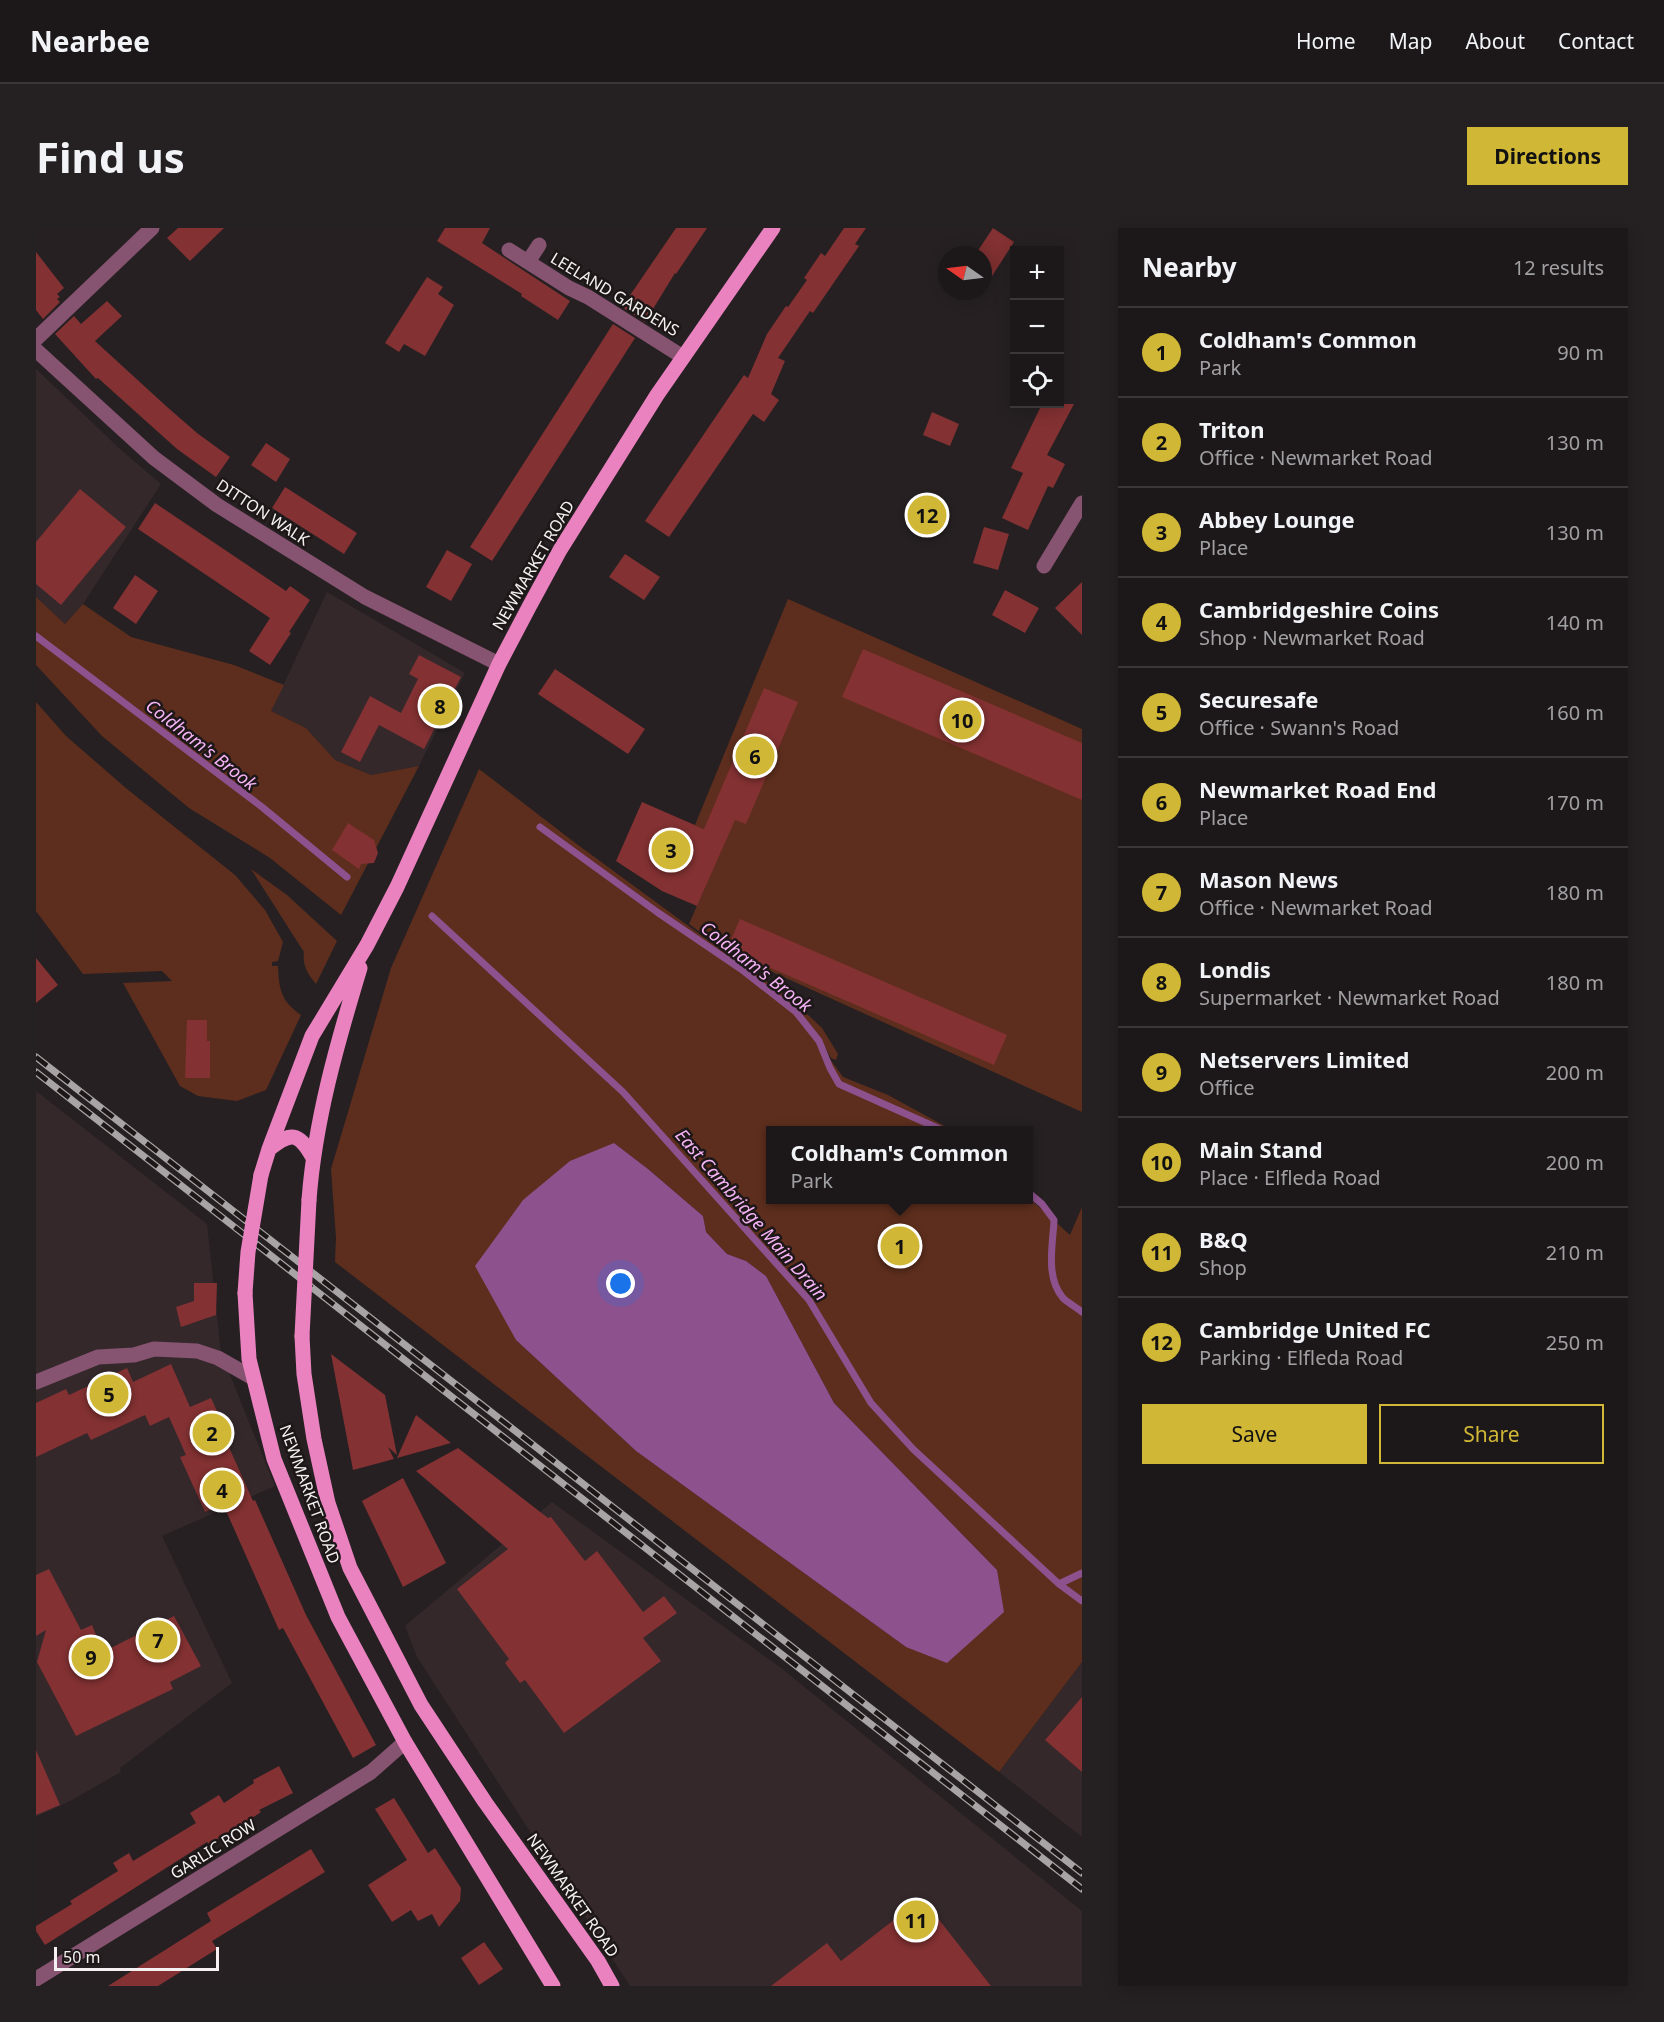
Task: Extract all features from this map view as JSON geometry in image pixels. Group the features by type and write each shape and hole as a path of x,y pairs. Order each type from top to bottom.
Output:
{"main road":[{"name":"NEWMARKET ROAD","path":"553,1986 405,1742 338,1617 324,1585 274,1459 253,1378 249,1359 245,1293 248,1252 261,1176 269,1149 312,1036 367,945 427,823 499,664 560,550 657,395 773,228"},
{"name":"NEWMARKET ROAD","path":"367,945 321,1106 312,1156 302,1336 304,1374 314,1439 328,1503 350,1568 421,1705 485,1802 598,1961 612,1986"},
{"path":"269,1149 285,1137 295,1136 304,1141 312,1156"}],"street":[{"path":"36,339 152,228"},
{"name":"LEELAND GARDENS","path":"528,262 539,244"},
{"name":"LEELAND GARDENS","path":"509,250 683,357"},
{"name":"DITTON WALK","path":"36,350 154,458 217,505 365,597 499,664"},
{"path":"1044,566 1082,503"},
{"path":"36,1382 98,1357 134,1356 154,1349 197,1351 218,1358 253,1378"},
{"name":"GARLIC ROW","path":"36,1979 371,1772 405,1742"}],"shaded area":[{"path":"36,369 119,448 161,484 83,604 65,624 36,597"},
{"path":"327,592 465,673 419,766 371,775 335,760 306,728 271,711"},
{"path":"36,597 65,624 83,604 131,637 234,665 284,685 271,711 306,728 335,760 371,775 419,766 341,915 270,858 189,808 102,736 36,665"},
{"path":"788,599 1082,729 1082,1112 726,951 689,924 726,839 695,825"},
{"path":"36,702 66,736 127,789 235,875 265,910 283,942 278,961 272,962 272,966 278,966 280,988 285,1000 301,1015 266,1090 237,1101 198,1096 180,1086 123,983 172,981 162,971 83,974 36,911"},
{"path":"479,769 574,842 788,996 822,1028 838,1054 836,1060 831,1058 816,1034 796,1012 843,1077 888,1095 945,1126 766,1126 766,1204 1033,1204 1033,1202 1070,1235 1082,1207 1082,1662 999,1772 335,1262 336,1238 331,1169 391,968","holes":["707,944 738,964 796,1012","614,1143 703,1216 706,1232 727,1254 746,1261 766,1276 834,1403 997,1570 906,1647 636,1451 516,1340"]},
{"path":"251,869 287,895 337,941 316,984 306,969 304,952"},
{"path":"36,1091 207,1224 221,1353 275,1486 162,1536 232,1683 120,1768 121,1772 36,1817"},
{"path":"614,1143 703,1216 706,1232 727,1254 746,1261 766,1276 834,1403 997,1570 1004,1612 947,1663 906,1647 636,1451 516,1340 475,1266 523,1200 570,1161"},
{"path":"552,1502 781,1668 1082,1911 1082,1986 630,1986 417,1657 405,1626"},
{"path":"1082,1662 1082,1837 999,1772"}],"building":[{"path":"178,228 224,228 190,261 167,238"},
{"path":"445,228 490,228 482,243 570,301 558,320 521,296 522,294 437,241"},
{"path":"676,228 707,228 675,273 645,322 622,307"},
{"path":"844,228 866,228 855,244 859,246 813,313 810,311 778,358 785,361 771,394 779,400 764,422 753,414 669,537 645,521 744,375 748,378 767,334 807,280 804,278 821,253 825,256"},
{"path":"993,228 1014,242 992,276 992,246 981,246"},
{"path":"36,252 64,288 57,294 60,302 43,319 36,310"},
{"path":"427,277 443,287 438,294 454,305 425,356 404,344 399,352 385,343"},
{"path":"107,301 122,316 95,341 197,433 230,457 216,477 177,449 98,378 96,379 55,334 74,316 81,324"},
{"path":"613,324 635,338 492,561 470,547"},
{"path":"1064,404 1074,404 1047,455 1065,464 1053,488 1048,486 1028,530 1002,518 1023,473 1011,468 1040,408 1064,408"},
{"path":"932,412 959,424 950,446 923,435"},
{"path":"266,443 290,459 276,482 251,465"},
{"path":"285,487 357,533 344,554 272,508"},
{"path":"80,489 126,527 61,605 36,584 36,542"},
{"path":"155,503 286,591 290,586 310,600 270,665 249,651 270,618 138,529"},
{"path":"984,527 1009,534 998,570 973,563"},
{"path":"447,550 472,564 451,601 426,587"},
{"path":"625,554 660,577 644,600 609,577"},
{"path":"135,575 158,591 136,624 113,608"},
{"path":"1082,582 1082,635 1055,608"},
{"path":"1005,590 1039,608 1025,633 992,615"},
{"path":"863,649 1082,743 1082,800 842,697"},
{"path":"419,655 461,677 424,749 379,725 360,762 341,752 370,696 401,713 418,679 409,674"},
{"path":"555,669 645,729 628,754 538,694"},
{"path":"764,688 798,702 746,824 735,820 697,906 662,891 616,861 642,802 704,829"},
{"path":"348,823 374,840 378,853 374,863 361,864 359,869 332,850"},
{"path":"740,919 1007,1035 994,1065 727,949"},
{"path":"36,958 58,985 36,1003"},
{"path":"187,1020 207,1020 207,1041 210,1041 210,1078 185,1078"},
{"path":"194,1283 217,1283 216,1315 181,1327 176,1307 194,1301"},
{"path":"331,1354 385,1395 397,1455 388,1447 394,1459 353,1470"},
{"path":"171,1364 190,1407 211,1398 228,1435 224,1436 306,1615 376,1745 353,1758 283,1628 279,1630 223,1504 205,1512 180,1457 186,1455 169,1417 150,1426 145,1415 91,1440 87,1433 36,1457 36,1403 66,1389 69,1395 127,1368 133,1382"},
{"path":"416,1415 451,1443 397,1458"},
{"path":"458,1448 548,1518 551,1517 585,1561 597,1551 643,1612 664,1596 677,1613 643,1638 661,1661 564,1733 525,1680 520,1683 505,1663 509,1659 457,1589 508,1549 416,1471"},
{"path":"403,1478 446,1563 403,1587 362,1501"},
{"path":"49,1569 81,1630 92,1625 103,1652 174,1616 201,1666 170,1682 173,1689 76,1736 37,1662 46,1630 36,1636 36,1575"},
{"path":"1082,1697 1082,1772 1045,1740"},
{"path":"36,1750 60,1805 36,1815"},
{"path":"279,1766 293,1793 259,1810 261,1812 243,1824 209,1844 207,1842 45,1945 36,1931 36,1926 72,1904 70,1901 118,1871 113,1863 129,1853 133,1861 196,1823 190,1813 219,1795 224,1803 254,1783 253,1780"},
{"path":"394,1798 428,1853 435,1848 461,1888 460,1901 439,1927 432,1914 418,1921 411,1910 392,1922 368,1885 407,1860 375,1809"},
{"path":"311,1849 325,1872 212,1941 217,1949 158,1986 108,1986 211,1921 207,1913"},
{"path":"922,1898 991,1986 771,1986 827,1943 841,1961"},
{"path":"484,1942 503,1969 479,1985 461,1958"}],"waterway":[{"name":"Coldham's Brook","path":"36,636 262,807 347,877"},
{"name":"Coldham's Brook","path":"540,827 657,912 741,969 796,1012 819,1041 839,1084 933,1126"},
{"name":"East Cambridge Main Drain","path":"432,916 623,1092 809,1300 871,1403 913,1449 1059,1584 1082,1601"},
{"name":"Coldham's Brook","path":"1033,1196 1054,1220 1051,1260 1057,1290 1065,1300 1082,1312"},
{"name":"East Cambridge Main Drain","path":"1059,1584 1082,1573"}],"railway":[{"path":"36,1057 1082,1873"},
{"path":"36,1072 1082,1889"}],"place":[{"name":"Cambridge United FC","path":"927,515"},
{"name":"Londis","path":"440,706"},
{"name":"Main Stand","path":"962,720"},
{"name":"Newmarket Road End","path":"755,756"},
{"name":"Abbey Lounge","path":"671,850"},
{"name":"Coldham's Common","path":"900,1246"},
{"name":"Securesafe","path":"109,1394"},
{"name":"Triton","path":"212,1433"},
{"name":"Cambridgeshire Coins","path":"222,1490"},
{"name":"Mason News","path":"158,1640"},
{"name":"Netservers Limited","path":"91,1657"},
{"name":"B&Q","path":"916,1920"}]}
